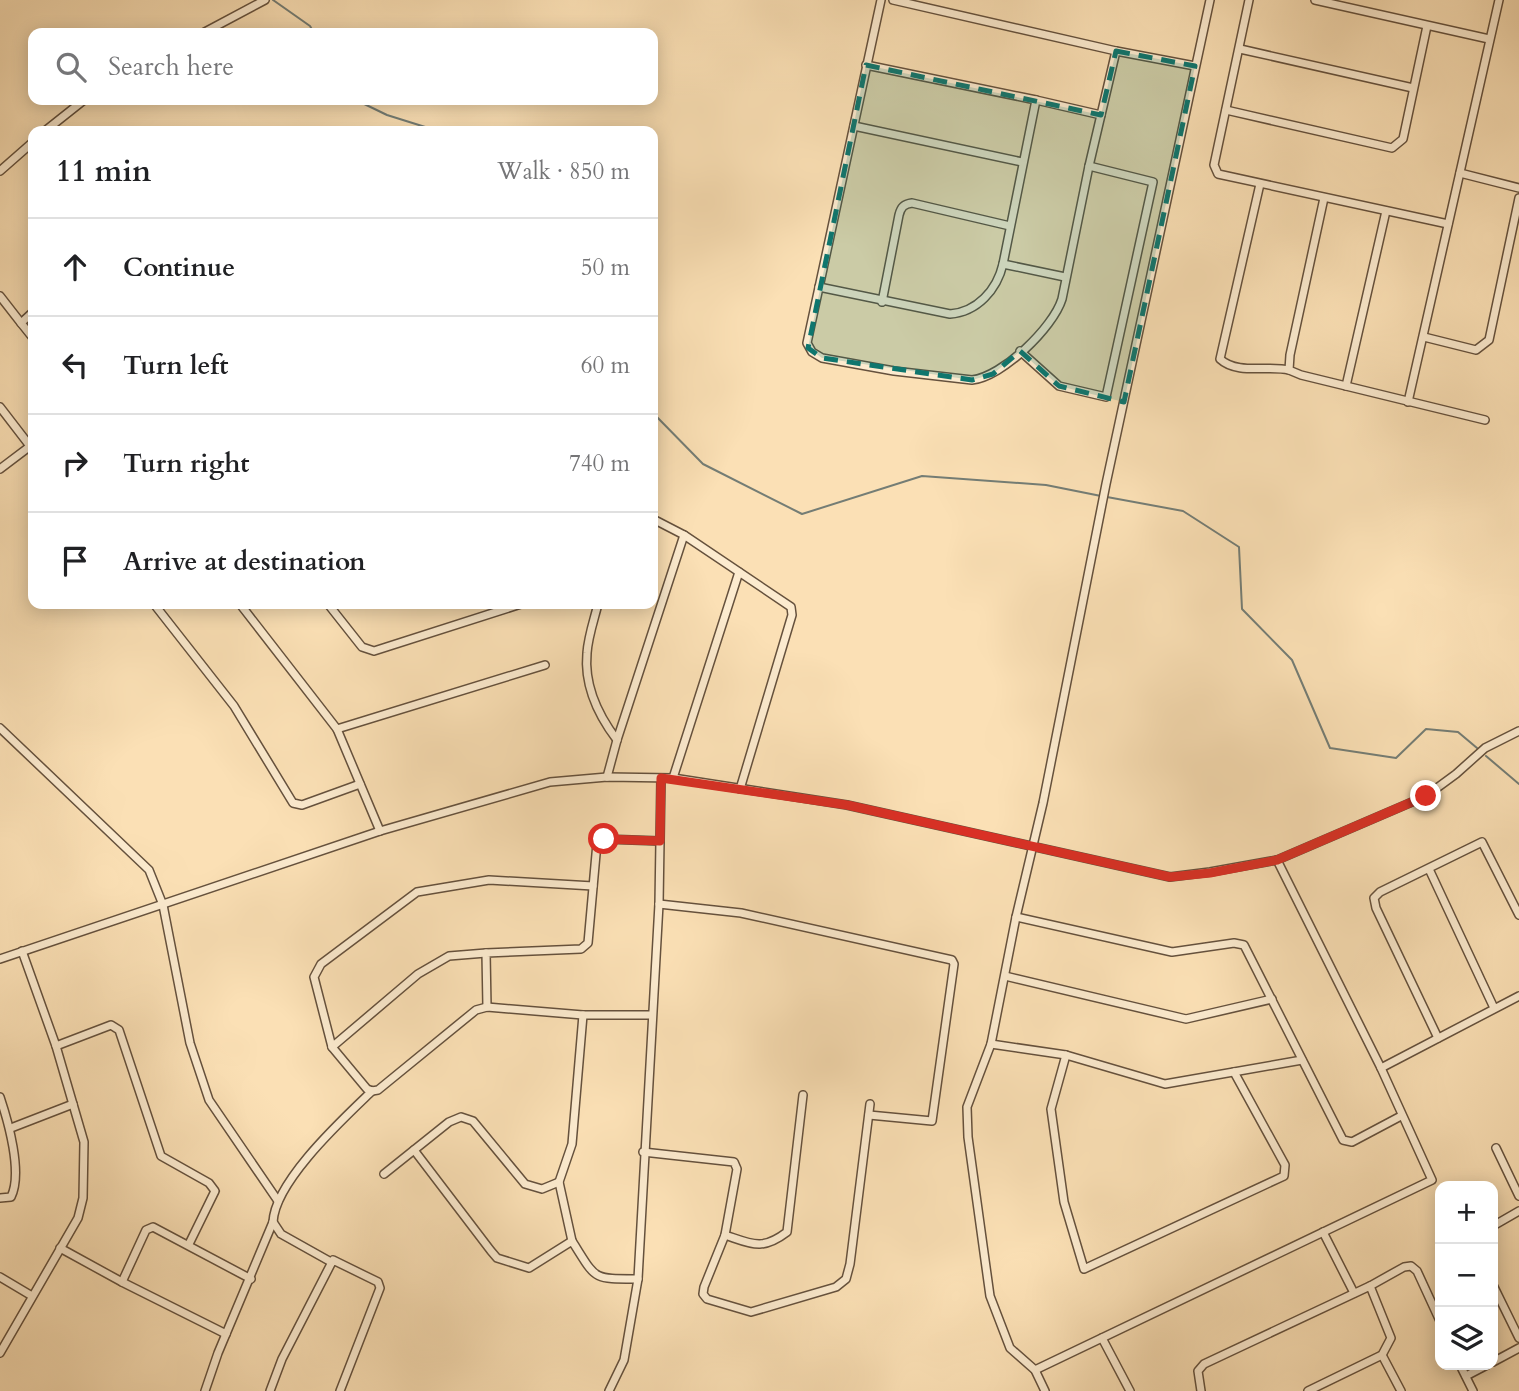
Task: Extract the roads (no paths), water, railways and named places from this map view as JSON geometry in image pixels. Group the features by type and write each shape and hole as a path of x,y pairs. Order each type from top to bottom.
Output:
{"street":[{"path":"212,28 265,0"},
{"path":"881,0 807,343 812,352 822,358 894,371 983,379 993,374 1053,320 1058,312 1116,51"},
{"path":"893,0 1116,51 1195,66"},
{"path":"1045,1391 1035,1370 1010,1348 990,1296 968,1137 967,1107 991,1044 1016,917 1043,803 1102,503 1210,0"},
{"path":"1249,0 1215,170 1222,176 1448,224"},
{"path":"1315,0 1489,39"},
{"path":"1408,402 1499,0"},
{"path":"1226,110 1392,148 1403,139 1427,26"},
{"path":"1240,49 1413,88"},
{"path":"866,65 1101,115"},
{"path":"819,287 950,314 971,310 991,291 1001,274 1036,100"},
{"path":"51,126 78,105"},
{"path":"854,126 1022,162"},
{"path":"0,170 28,146"},
{"path":"1089,166 1153,182 1106,397"},
{"path":"1460,173 1519,188"},
{"path":"1260,184 1220,359 1225,363 1252,369 1289,370 1485,420"},
{"path":"1289,370 1324,198"},
{"path":"1424,337 1476,349 1486,344 1519,198"},
{"path":"882,302 902,206 912,203 1010,226"},
{"path":"1346,386 1385,211"},
{"path":"1509,244 1519,246"},
{"path":"1003,264 1065,277"},
{"path":"0,296 28,332"},
{"path":"21,323 28,317"},
{"path":"1020,351 1059,386 1124,402"},
{"path":"0,407 28,440"},
{"path":"0,469 28,448"},
{"path":"658,522 684,535 791,607 792,615 740,789"},
{"path":"607,777 684,535"},
{"path":"673,778 739,572"},
{"path":"158,609 234,706 293,803 302,805 360,784"},
{"path":"244,609 337,729 380,831"},
{"path":"332,609 362,647 374,651 505,609"},
{"path":"597,609 587,654 592,697 604,724 617,740"},
{"path":"337,729 545,665"},
{"path":"0,728 149,870 163,905 190,1044 209,1100 278,1201"},
{"path":"0,959 380,831 550,782 607,777 673,778 847,805 1032,844 1170,877 1210,873 1277,860 1426,796 1485,748 1519,731"},
{"path":"609,1391 624,1360 638,1279 643,1152 659,904 661,778"},
{"path":"332,1047 418,974 449,956 581,950 588,943 597,843 604,839 660,841"},
{"path":"1438,1038 1376,908 1374,898 1380,892 1482,842 1519,915"},
{"path":"1035,1370 1432,1180 1381,1068 1277,860"},
{"path":"1429,869 1494,1008"},
{"path":"372,1091 332,1047 314,977 321,964 417,892 489,880 593,886"},
{"path":"659,904 741,913 952,960 954,964 933,1121 869,1115"},
{"path":"1016,917 1172,952 1239,943 1244,945 1343,1140 1352,1142 1401,1116"},
{"path":"0,1353 78,1217 83,1198 84,1143 56,1046 22,951"},
{"path":"486,953 487,1007"},
{"path":"1005,976 1186,1020 1272,999"},
{"path":"1381,1068 1519,996"},
{"path":"205,1391 273,1222 278,1201 304,1163 335,1126 372,1091 378,1090 476,1010 487,1007 583,1015 652,1015"},
{"path":"583,1015 572,1144 559,1181 572,1241 591,1272 603,1279 638,1279"},
{"path":"56,1046 111,1025 120,1030 161,1156 209,1183 215,1191 188,1244"},
{"path":"991,1044 1066,1055 1165,1084 1302,1060"},
{"path":"1066,1055 1051,1109 1064,1202 1084,1269 1284,1175 1285,1165 1234,1072"},
{"path":"725,1235 758,1246 774,1242 787,1232 803,1095"},
{"path":"0,1097 11,1128 16,1187 11,1197 0,1198"},
{"path":"11,1128 73,1104"},
{"path":"643,1152 734,1162 737,1168 725,1235 703,1294 707,1298 751,1312 836,1287 846,1279 870,1104"},
{"path":"384,1174 449,1122 461,1117 473,1121 525,1184 542,1189 559,1181"},
{"path":"1496,1149 1519,1196"},
{"path":"414,1150 498,1258 529,1268 572,1241"},
{"path":"1498,1223 1519,1211"},
{"path":"273,1222 281,1234 331,1262"},
{"path":"122,1282 149,1228 153,1227 251,1279"},
{"path":"1323,1231 1353,1293"},
{"path":"60,1248 226,1334"},
{"path":"270,1391 282,1359 331,1262 336,1260 378,1282 380,1288 340,1391"},
{"path":"1201,1391 1198,1371 1204,1364 1370,1286 1404,1267 1411,1266 1417,1271 1435,1310"},
{"path":"0,1277 32,1296"},
{"path":"1308,1391 1382,1355 1391,1338 1370,1286"},
{"path":"1498,1295 1519,1338"},
{"path":"1102,1338 1130,1391"},
{"path":"1498,1359 1519,1348"},
{"path":"1382,1355 1401,1391"},
{"path":"1463,1370 1473,1391"},
{"path":"1466,1376 1477,1370"}],"waterway":[{"path":"273,0 311,28"},
{"path":"366,105 422,126"},
{"path":"658,418 703,464 802,514 922,476 1046,485 1101,496"},
{"path":"1107,497 1183,511 1239,547 1242,609 1292,660 1330,748 1396,758 1426,729 1458,732 1477,748"},
{"path":"1486,756 1519,784"}]}
